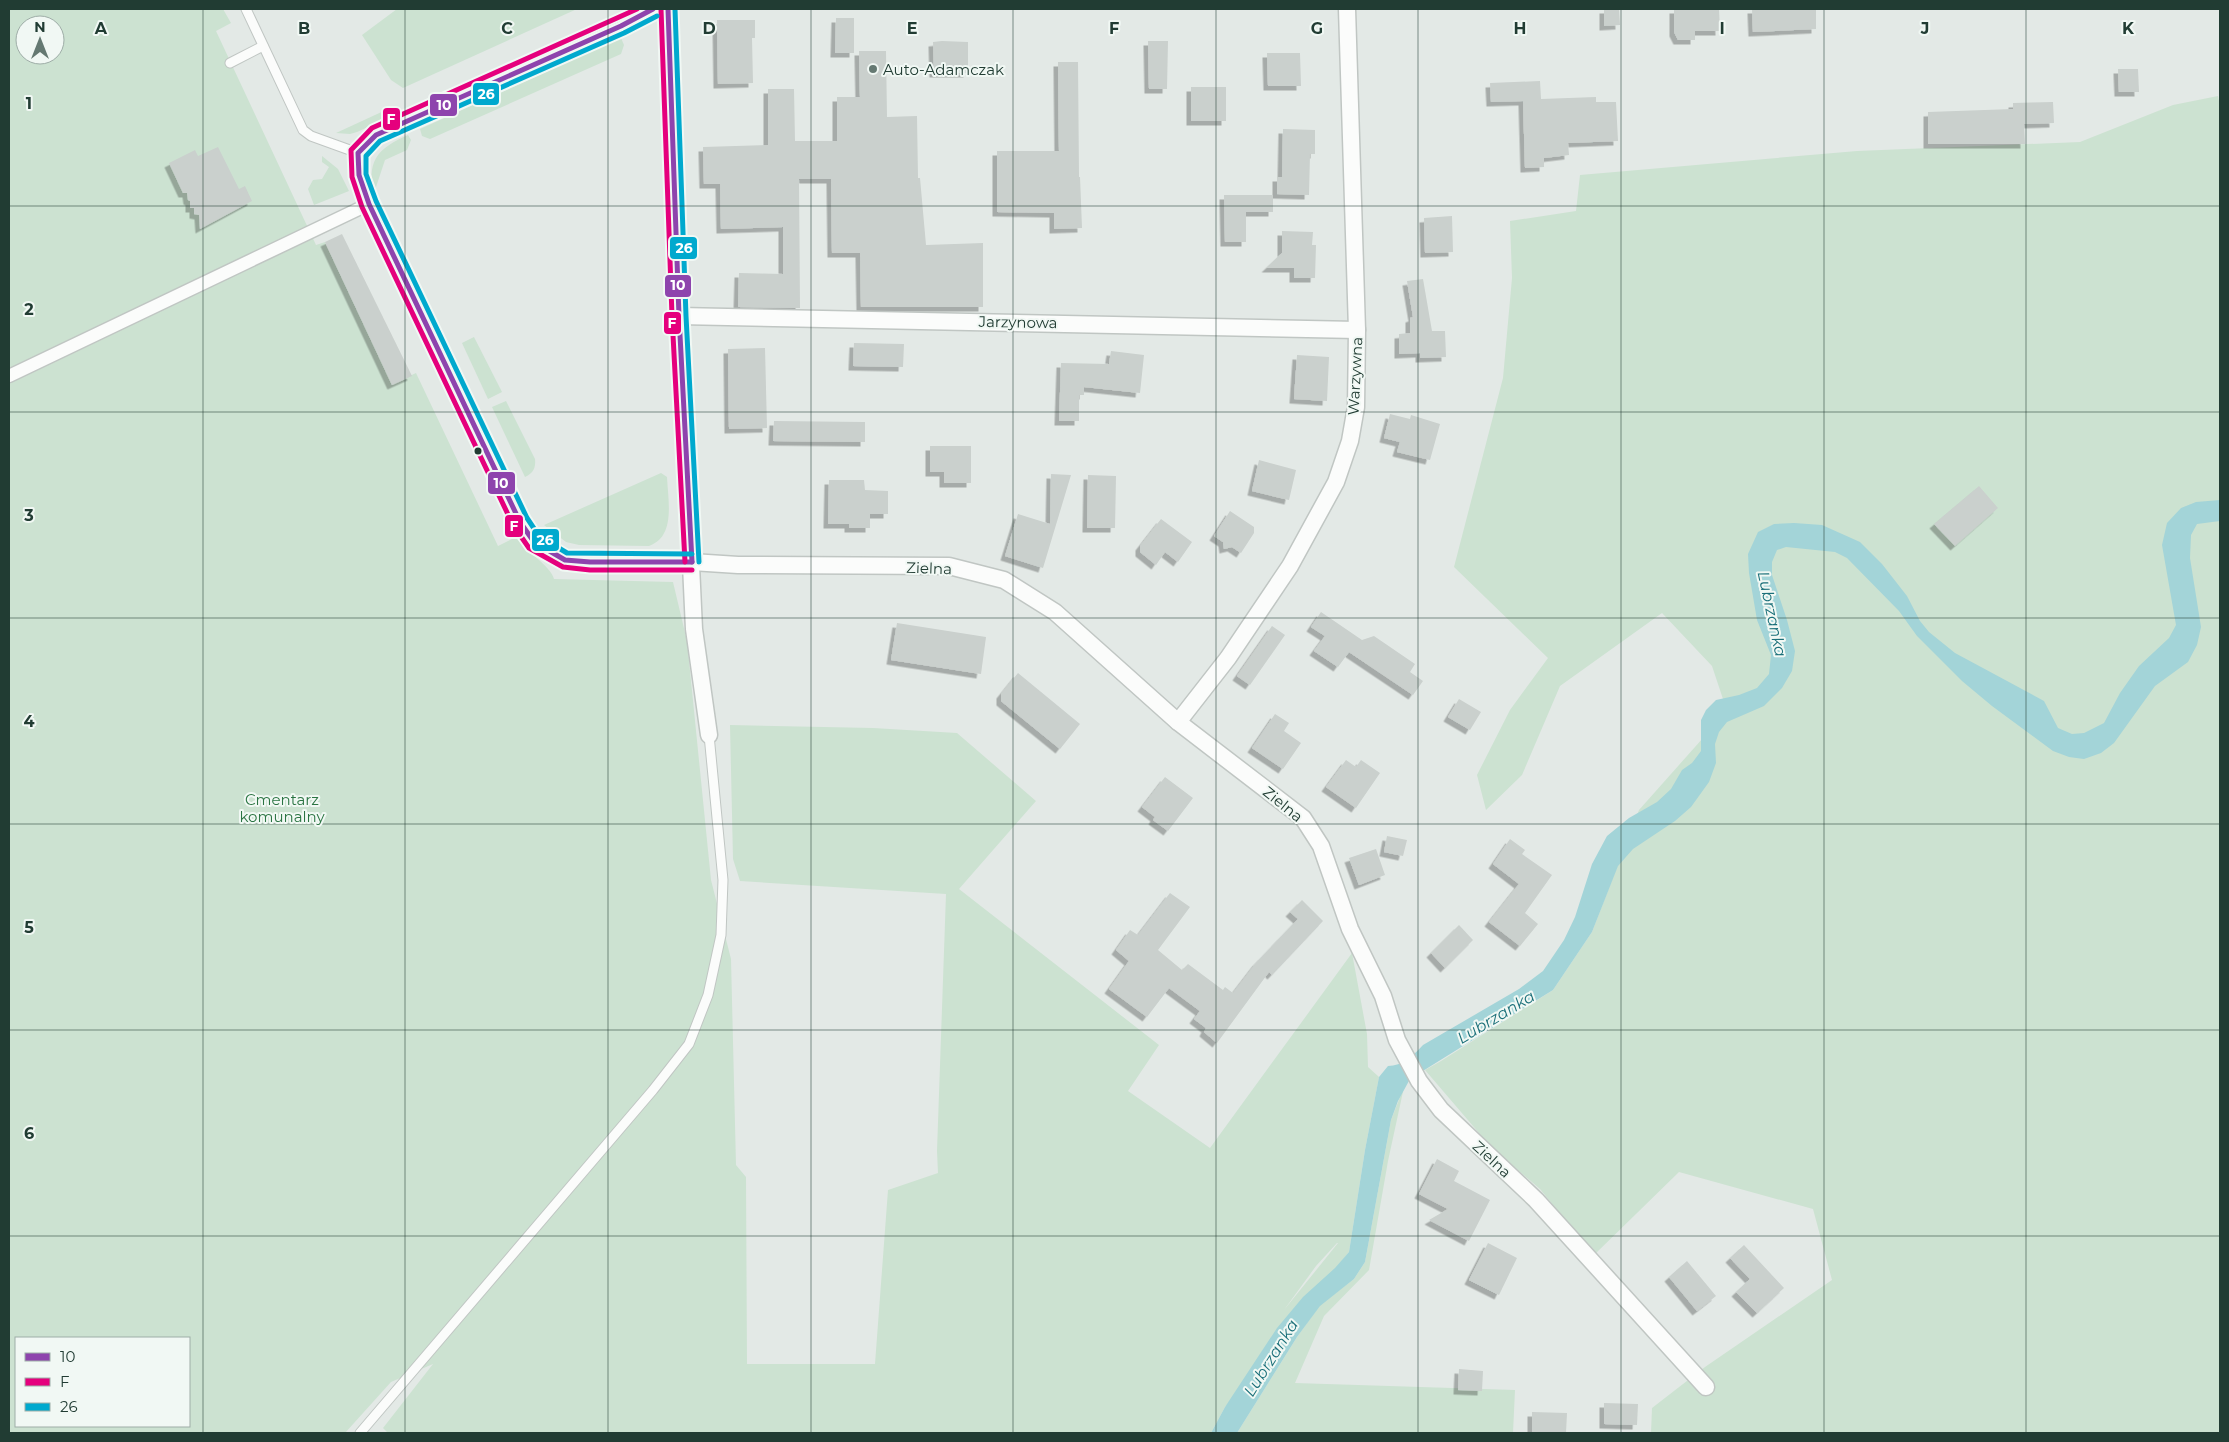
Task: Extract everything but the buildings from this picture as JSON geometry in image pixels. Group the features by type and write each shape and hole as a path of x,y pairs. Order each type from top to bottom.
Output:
{"street":[{"path":"668,9 679,316 694,629 709,735"},
{"name":"Warzywna","path":"1178,722 1228,658 1290,566 1336,482 1350,440 1356,407 1357,330 1347,9"},
{"path":"9,376 370,204"},
{"name":"Jarzynowa","path":"679,316 720,315 1357,330"},
{"name":"Zielna","path":"692,562 738,565 949,566 1004,580 1055,612 1178,722 1303,818 1321,846 1350,929 1383,996 1397,1040 1419,1081 1441,1110 1536,1200 1706,1387"}],"lane":[{"path":"246,9 303,130 311,136 358,153"},
{"path":"653,9 621,26 376,135 358,153 359,175 370,204 520,522 534,542 565,560 590,562 692,562"},
{"path":"230,63 264,46"},
{"path":"364,1432 653,1090 689,1044 708,995 721,935 723,880 709,735"}],"green space":[{"name":"Cmentarz komunalny","path":"9,9 223,9 231,23 216,31 316,245 325,242 392,384 416,373 498,546 516,537 548,569 554,579 673,582 687,641 711,880 731,959 736,1165 746,1177 747,1364 875,1364 888,1190 938,1173 937,1151 946,894 740,881 733,859 730,725 873,728 957,733 1036,801 959,889 1159,1045 1128,1091 1210,1148 1352,953 1367,1034 1368,1067 1379,1077 1349,1252 1225,1407 1211,1433 388,1433 383,1428 433,1364 391,1382 345,1433 9,1433","holes":["1338,1243 1284,1310 1316,1266"]},
{"path":"397,9 577,9 403,88 391,80 362,35"},
{"path":"621,38 624,45 621,54 430,139 422,136 420,129"},
{"path":"2218,96 2220,106 2220,1433 1651,1433 1652,1408 1705,1367 1832,1280 1813,1209 1679,1172 1594,1255 1540,1189 1491,1147 1425,1070 1553,990 1592,932 1639,810 1727,711 1712,666 1662,613 1560,686 1522,775 1486,810 1477,775 1510,710 1548,658 1454,567 1503,378 1512,278 1510,221 1576,211 1580,175 1857,151 2080,142 2173,105"},
{"path":"388,109 398,113 357,132 350,134 336,133"},
{"path":"408,135 411,140 407,150 385,160 375,190 373,190 372,170 378,155 390,144"},
{"path":"322,156 338,169 349,191 314,205 308,189 313,180 322,179 329,167 322,162"},
{"path":"474,337 502,392 488,399 462,343"},
{"path":"506,401 535,459 533,470 525,477 492,407"},
{"path":"661,473 667,477 669,507 667,526 658,541 649,546 579,545 566,542 544,525"},
{"path":"1404,1087 1388,1161 1369,1270 1324,1316 1295,1383 1515,1390 1513,1433 1237,1433 1297,1337 1320,1305 1354,1279 1365,1262 1391,1120"}],"water":[{"name":"Lubrzanka","path":"2220,500 2220,521 2197,524 2191,535 2190,558 2201,627 2197,645 2188,662 2155,686 2114,743 2101,753 2084,759 2069,757 2053,751 1992,706 1962,681 1917,636 1899,611 1847,558 1835,552 1786,547 1777,550 1772,562 1772,575 1795,651 1792,671 1782,688 1764,706 1727,722 1719,732 1715,744 1716,763 1709,782 1691,807 1675,821 1633,849 1618,866 1592,932 1553,990 1410,1079 1398,1101 1391,1120 1365,1262 1354,1279 1320,1306 1297,1337 1237,1433 1211,1433 1225,1407 1277,1328 1303,1297 1335,1268 1349,1252 1379,1077 1388,1066 1393,1066 1407,1059 1423,1045 1519,989 1543,971 1564,940 1575,917 1592,864 1607,836 1629,818 1657,802 1671,789 1682,770 1692,763 1701,751 1701,720 1706,710 1716,700 1739,695 1757,688 1769,674 1771,655 1757,620 1749,573 1748,554 1758,532 1774,524 1822,525 1860,542 1882,564 1907,596 1920,621 1929,632 1955,653 2044,701 2058,728 2072,734 2084,733 2104,723 2120,693 2139,666 2169,638 2176,625 2162,545 2167,523 2181,508 2196,502"}],"transit line":[{"name":"F","path":"637,9 372,128 351,150 352,177 362,207 513,525 529,548 563,567 590,570 692,570"},
{"name":"10","path":"653,9 621,26 376,135 358,153 359,175 369,204 520,522 534,542 565,560 590,562 692,562"},
{"name":"F","path":"661,9 672,316 685,562"},
{"name":"10","path":"668,9 679,316 692,562"},
{"name":"26","path":"675,9 686,316 699,562"},
{"name":"26","path":"657,16 624,33 380,141 366,156 366,174 376,201 527,518 539,536 567,553 692,554"}],"place":[{"name":"Auto-Adamczak","path":"873,69"}]}
